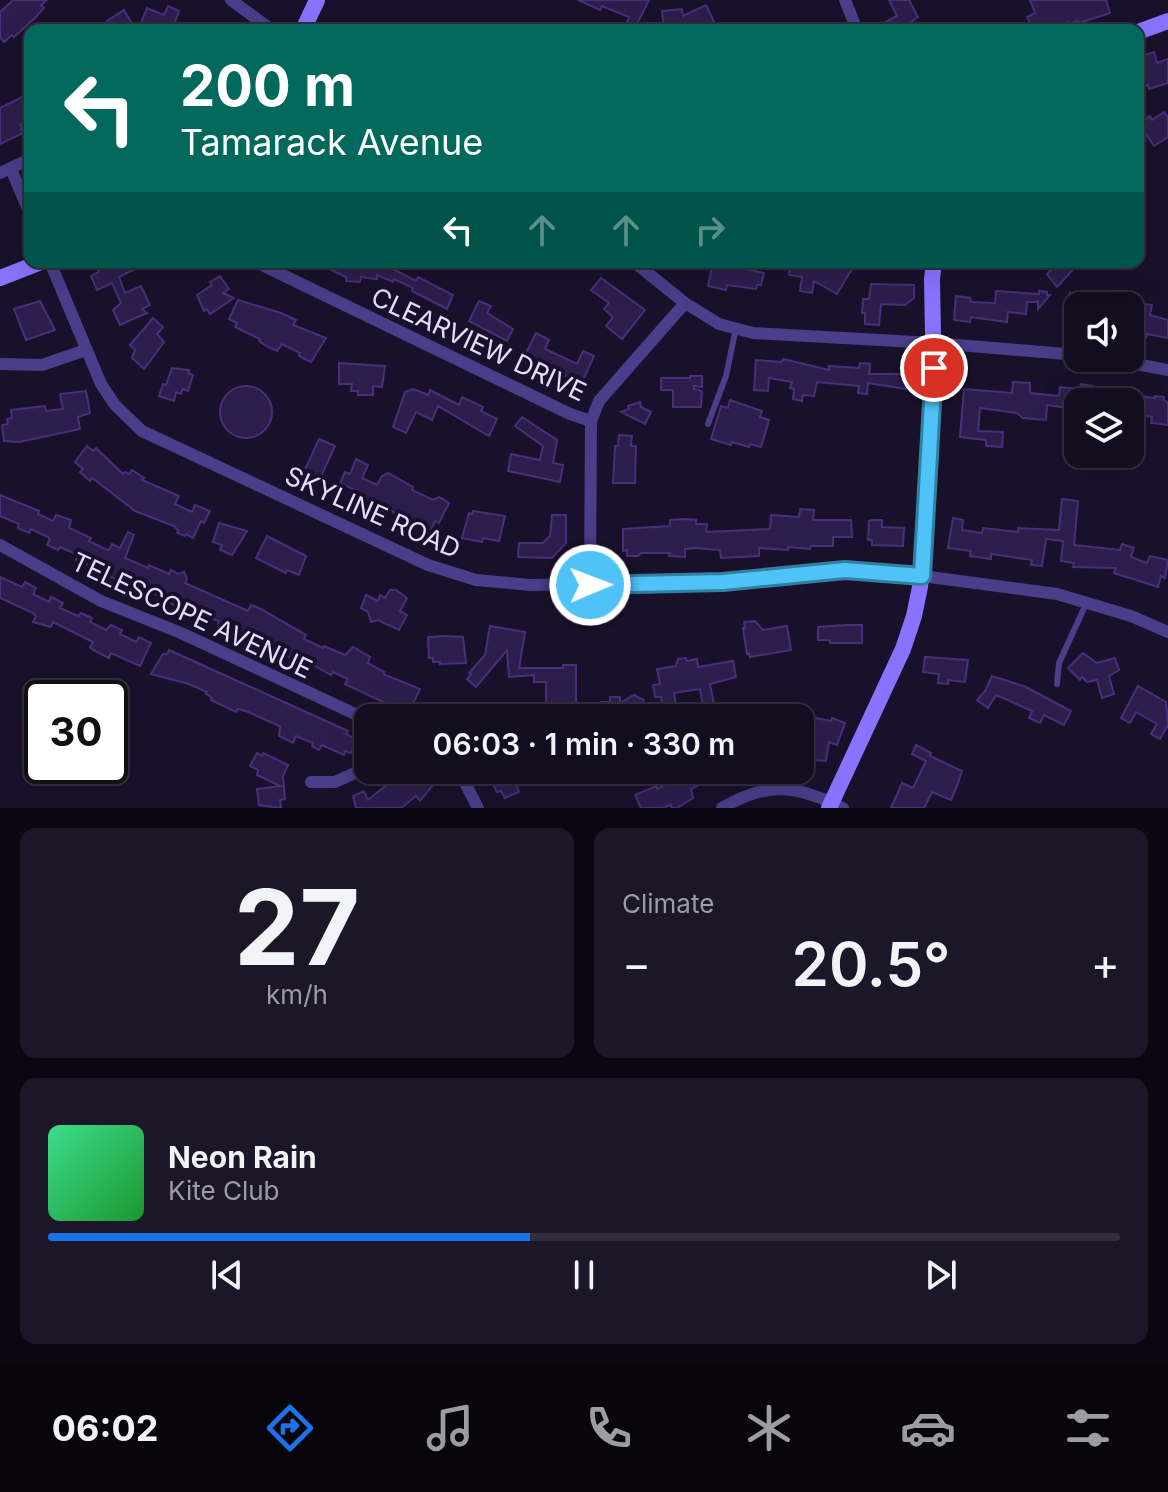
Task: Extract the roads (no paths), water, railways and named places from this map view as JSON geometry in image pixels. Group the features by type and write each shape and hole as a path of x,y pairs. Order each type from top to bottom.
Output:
{"main road":[{"path":"306,24 317,0"},
{"path":"1144,30 1168,21"},
{"path":"0,278 26,268"},
{"path":"835,806 903,649 922,576 934,393 933,268"}],"street":[{"path":"231,0 264,24"},
{"path":"845,0 855,24"},
{"path":"24,162 5,171 24,204"},
{"name":"SKYLINE ROAD","path":"52,268 101,384 115,405 142,431 428,565 476,580 531,585 723,582 845,570 922,576 1046,592 1131,616 1168,632"},
{"name":"CLEARVIEW DRIVE","path":"268,268 570,414 591,421"},
{"path":"641,268 685,303 719,324 753,333 1064,354"},
{"path":"590,585 591,421 599,401 685,303"},
{"path":"0,364 42,365 86,350"},
{"path":"1144,365 1168,370"},
{"name":"TELESCOPE AVENUE","path":"0,545 101,601 181,633 354,713"},
{"path":"311,782 335,782 354,773"},
{"path":"466,784 478,808"},
{"path":"722,808 760,790 779,788 808,792 835,806"}],"lane":[{"path":"708,424 726,376 736,328"},
{"path":"1057,684 1059,663 1086,604"}]}
